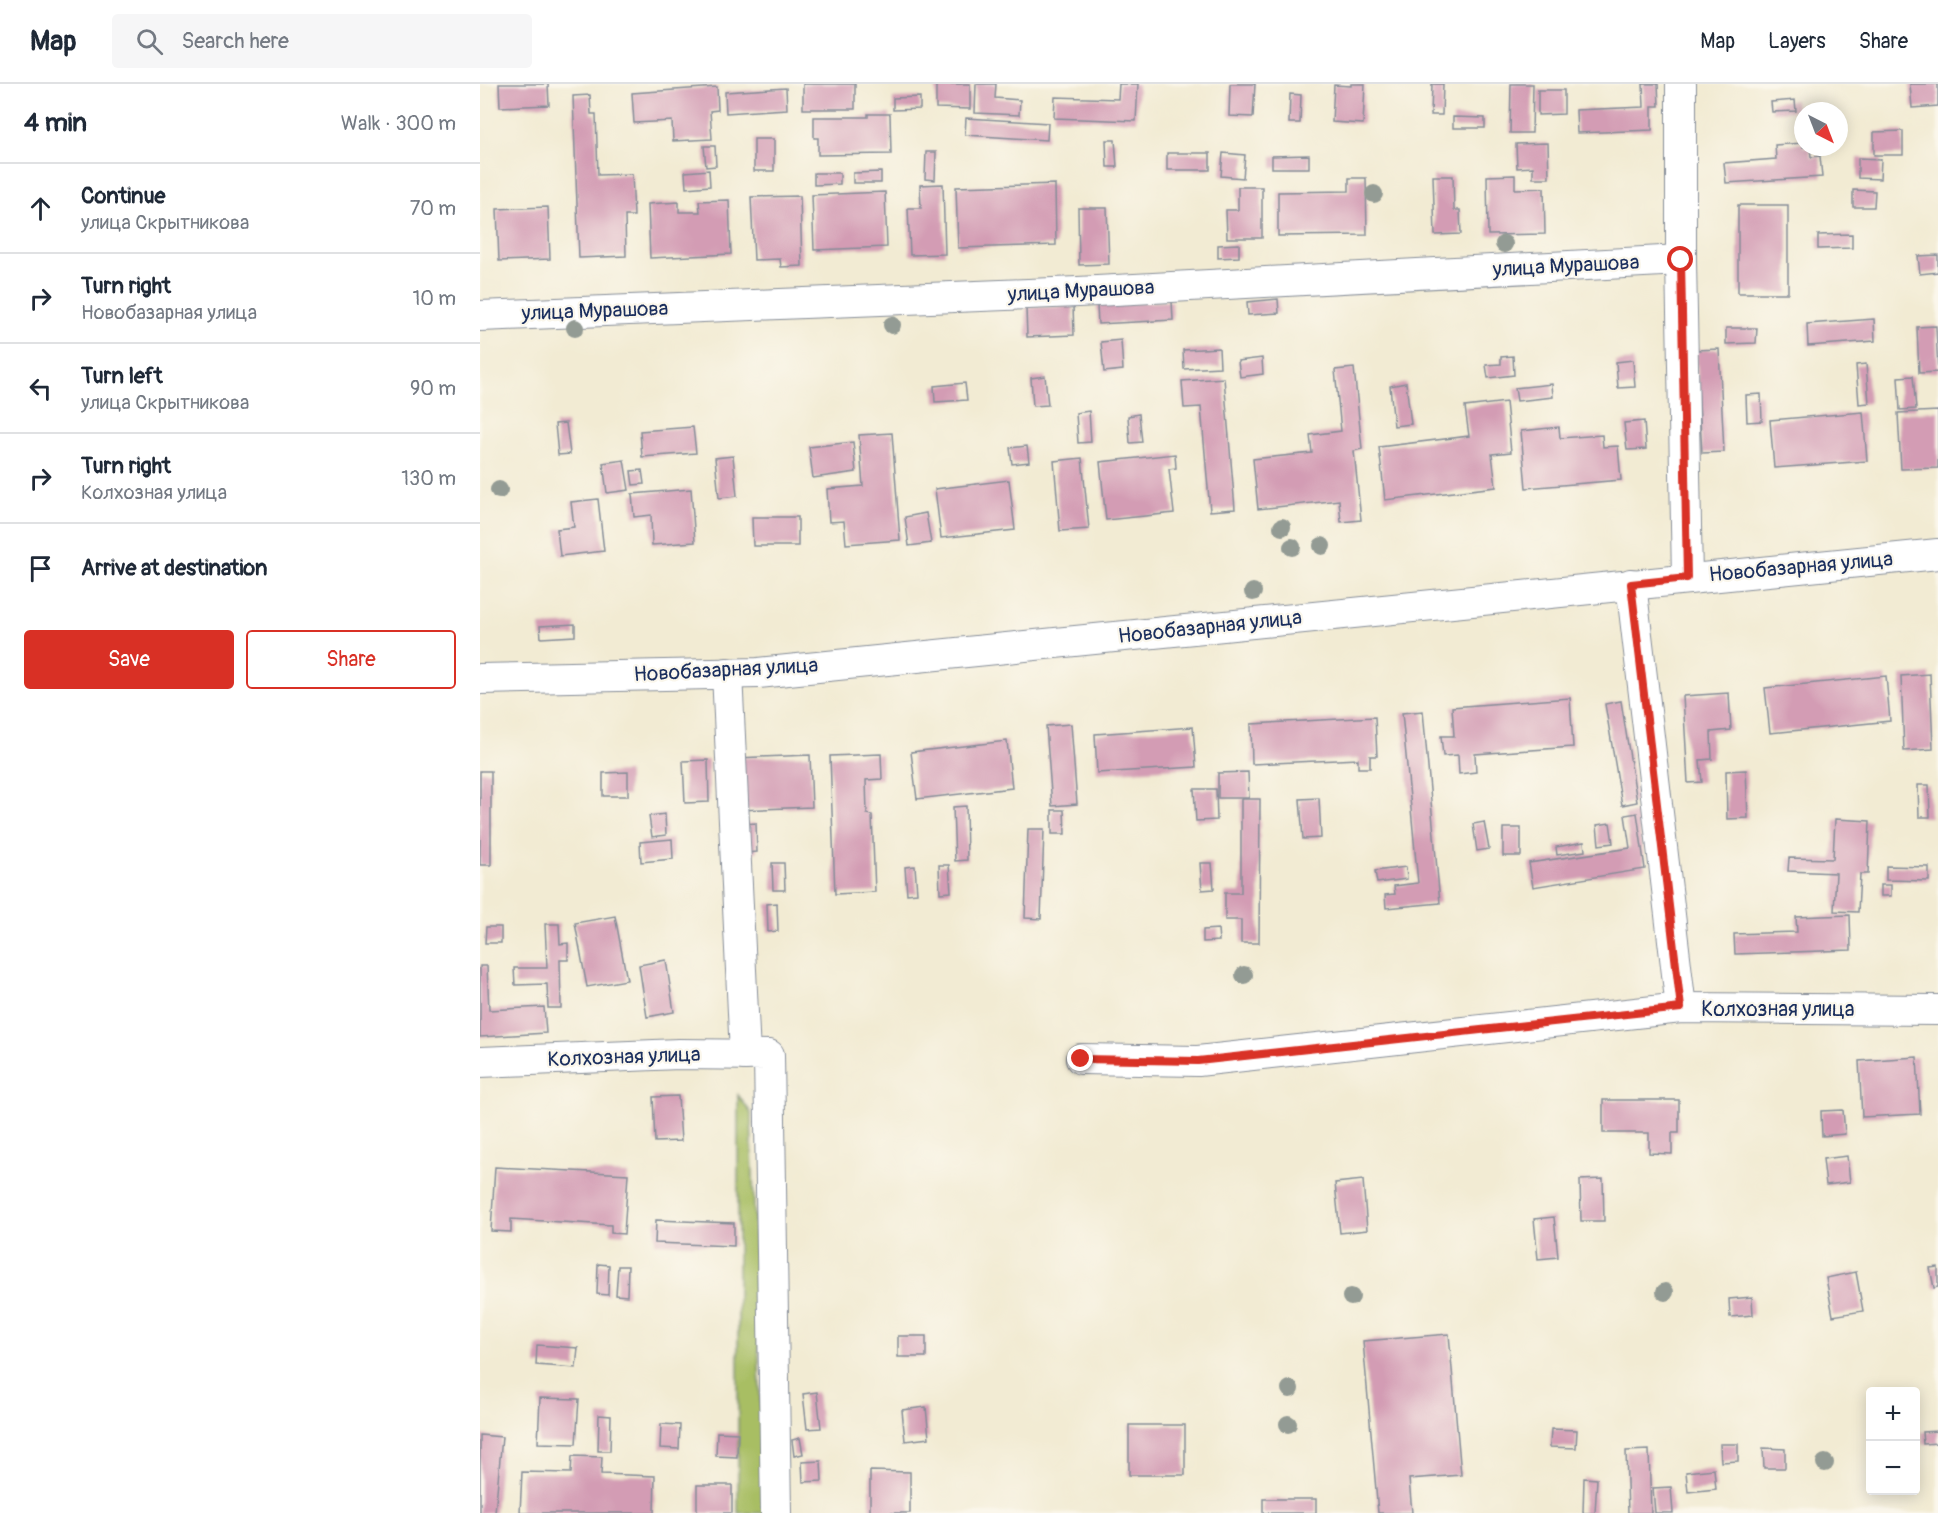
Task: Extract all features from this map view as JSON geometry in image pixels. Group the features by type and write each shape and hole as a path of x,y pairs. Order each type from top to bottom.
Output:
{"street":[{"path":"1681,84 1681,260 1687,578"},
{"name":"улица Мурашова","path":"480,316 1066,292 1681,260"},
{"name":"Новобазарная улица","path":"480,679 758,673 1938,554"},
{"path":"1631,584 1681,1008"},
{"path":"727,673 757,1055 776,1513"},
{"name":"Колхозная улица","path":"1081,1059 1198,1061 1681,1008 1938,1010"},
{"name":"Колхозная улица","path":"480,1062 679,1054 757,1055"}],"green space":[{"path":"738,1095 751,1113 764,1513 738,1513"}],"building":[{"path":"499,84 548,84 549,105 500,107"},
{"path":"803,84 855,84 855,109 803,109"},
{"path":"936,84 970,84 970,109 936,108"},
{"path":"976,84 996,84 995,98 1020,100 1019,115 975,113"},
{"path":"1119,84 1138,84 1136,121 1054,118 1055,97 1118,99"},
{"path":"1230,84 1255,84 1253,117 1229,116"},
{"path":"1351,84 1365,84 1363,124 1332,122 1334,85 1351,86"},
{"path":"1432,84 1443,84 1442,115 1431,115"},
{"path":"1511,84 1533,84 1532,133 1510,133"},
{"path":"1643,84 1658,84 1659,106 1652,106 1652,130 1577,133 1576,110 1644,107"},
{"path":"1910,84 1938,84 1938,106 1912,108"},
{"path":"717,87 718,110 710,111 712,139 673,141 672,121 634,123 632,93"},
{"path":"786,88 787,109 726,113 725,92"},
{"path":"1538,90 1564,90 1564,114 1538,115"},
{"path":"1290,94 1301,95 1300,123 1289,123"},
{"path":"590,95 591,114 596,114 598,175 632,174 634,216 625,216 626,256 579,258 573,96"},
{"path":"920,97 920,109 893,110 893,98"},
{"path":"1795,100 1794,111 1772,112 1771,102"},
{"path":"868,114 890,114 891,154 818,155 818,138 814,138 814,117 868,117"},
{"path":"1453,117 1485,118 1485,128 1453,128"},
{"path":"966,118 1048,123 1047,140 965,135"},
{"path":"1903,131 1903,155 1874,155 1874,132"},
{"path":"754,139 774,139 774,171 754,171"},
{"path":"1106,140 1115,140 1117,167 1107,167"},
{"path":"1548,143 1549,178 1533,178 1533,167 1517,168 1516,144"},
{"path":"1794,144 1794,156 1820,156 1822,177 1726,183 1724,163 1776,159 1775,145"},
{"path":"704,146 715,146 716,166 706,167"},
{"path":"926,152 936,152 935,180 925,179"},
{"path":"1167,153 1210,153 1210,170 1167,170"},
{"path":"1223,153 1245,155 1243,178 1221,176"},
{"path":"1309,155 1309,168 1272,168 1272,156"},
{"path":"1858,158 1881,159 1880,179 1858,178"},
{"path":"709,170 710,186 686,188 685,172"},
{"path":"881,172 881,183 853,183 853,173"},
{"path":"814,173 840,173 840,184 814,185"},
{"path":"1515,175 1515,189 1544,188 1545,234 1488,235 1487,176"},
{"path":"1433,176 1453,176 1454,210 1460,210 1461,234 1435,235"},
{"path":"1349,178 1366,178 1367,235 1278,236 1278,192 1349,191"},
{"path":"943,184 945,254 910,255 908,208 921,208 920,185"},
{"path":"1055,184 1056,245 958,248 956,187"},
{"path":"1238,187 1262,187 1262,238 1227,238 1226,210 1238,210"},
{"path":"1853,190 1875,191 1874,207 1853,207"},
{"path":"885,192 887,247 814,250 812,195"},
{"path":"800,196 802,266 781,267 780,259 754,260 751,197"},
{"path":"729,200 731,254 650,258 648,204 679,202 679,212 700,212 699,201"},
{"path":"1738,205 1788,205 1788,293 1738,293"},
{"path":"548,207 550,259 499,261 497,209"},
{"path":"1078,208 1107,208 1109,264 1079,265"},
{"path":"1852,234 1852,248 1818,249 1818,235"},
{"path":"1239,244 1239,257 1218,258 1218,245"},
{"path":"1938,255 1938,272 1920,274 1918,256"},
{"path":"1278,299 1279,313 1248,315 1247,302"},
{"path":"1172,301 1173,320 1098,324 1097,305"},
{"path":"1073,306 1074,335 1027,337 1026,308"},
{"path":"1874,319 1875,341 1808,346 1807,324"},
{"path":"1936,326 1938,372 1919,373 1917,327"},
{"path":"1726,328 1757,328 1756,343 1726,344"},
{"path":"1121,340 1123,370 1104,372 1101,342"},
{"path":"1219,348 1220,367 1184,369 1183,350"},
{"path":"1719,349 1724,452 1702,453 1696,350"},
{"path":"1513,356 1514,375 1488,378 1486,365 1501,364 1501,357"},
{"path":"1262,358 1263,374 1240,377 1238,361"},
{"path":"1633,360 1635,387 1618,388 1616,362"},
{"path":"1866,364 1869,403 1859,404 1856,365"},
{"path":"1354,368 1362,449 1354,451 1361,520 1341,522 1339,500 1258,509 1253,459 1312,453 1310,435 1341,431 1335,370"},
{"path":"1045,376 1048,405 1033,406 1031,378"},
{"path":"1913,376 1916,409 1900,410 1898,377"},
{"path":"1224,378 1235,509 1210,511 1201,407 1184,408 1182,381"},
{"path":"965,383 967,400 935,402 934,386"},
{"path":"1406,383 1411,424 1394,426 1390,386"},
{"path":"1552,384 1553,397 1517,401 1515,388"},
{"path":"1761,394 1762,421 1747,422 1746,395"},
{"path":"1506,402 1511,452 1492,454 1496,487 1385,500 1379,447 1469,436 1465,407"},
{"path":"1089,411 1091,442 1078,443 1076,413"},
{"path":"1938,411 1938,468 1901,469 1898,413"},
{"path":"1863,412 1867,461 1774,468 1770,420"},
{"path":"1139,414 1142,442 1130,443 1128,416"},
{"path":"1644,421 1646,449 1627,450 1624,423"},
{"path":"566,423 570,454 558,455 555,424"},
{"path":"693,427 696,453 642,457 640,431"},
{"path":"1559,427 1560,438 1602,435 1603,447 1618,446 1621,480 1526,488 1521,431"},
{"path":"892,433 900,540 846,544 844,521 829,522 827,489 863,486 859,435"},
{"path":"853,442 856,472 813,478 809,447"},
{"path":"1027,446 1029,462 1012,464 1010,448"},
{"path":"1175,454 1176,468 1169,469 1174,513 1106,520 1100,462"},
{"path":"733,456 737,496 719,498 715,458"},
{"path":"1082,458 1089,529 1060,531 1054,461"},
{"path":"624,460 629,490 607,493 603,463"},
{"path":"642,470 644,484 633,485 631,471"},
{"path":"1009,480 1015,530 941,538 935,489"},
{"path":"691,489 695,542 652,545 651,515 634,517 632,494"},
{"path":"598,499 604,551 560,556 557,529 574,527 571,502"},
{"path":"926,513 931,543 909,546 905,517"},
{"path":"752,517 798,517 798,546 753,546"},
{"path":"575,624 575,636 541,638 540,626"},
{"path":"1930,674 1933,749 1904,751 1901,676"},
{"path":"1886,676 1890,721 1770,733 1765,688"},
{"path":"1729,693 1731,730 1711,732 1712,759 1700,760 1702,782 1688,783 1683,696"},
{"path":"1570,698 1573,747 1475,754 1476,772 1459,774 1458,755 1443,756 1441,736 1454,736 1452,707"},
{"path":"1621,701 1637,802 1622,805 1605,704"},
{"path":"1423,711 1440,903 1386,908 1385,895 1395,894 1394,886 1418,883 1402,713"},
{"path":"1375,717 1377,756 1370,756 1370,768 1358,768 1358,759 1252,764 1251,724"},
{"path":"1071,724 1077,804 1052,806 1046,726"},
{"path":"1193,727 1196,767 1097,773 1095,734"},
{"path":"1007,741 1012,788 917,799 911,752"},
{"path":"881,754 882,779 866,780 867,814 872,815 875,892 835,894 830,756"},
{"path":"810,755 812,807 739,810 737,758"},
{"path":"708,760 709,802 685,803 683,761"},
{"path":"1746,770 1748,818 1727,819 1726,771"},
{"path":"480,771 491,771 491,865 480,865"},
{"path":"628,772 628,796 603,796 603,773"},
{"path":"1248,772 1249,798 1218,798 1218,773"},
{"path":"1918,785 1929,785 1930,817 1919,817"},
{"path":"1194,789 1216,789 1217,820 1196,821"},
{"path":"1319,798 1321,838 1303,839 1300,799"},
{"path":"1241,799 1260,799 1259,943 1241,943 1241,920 1225,920 1225,893 1241,893"},
{"path":"966,806 967,860 955,861 953,807"},
{"path":"1052,810 1064,810 1065,834 1052,834"},
{"path":"1637,813 1645,869 1533,887 1529,863 1630,848 1625,815"},
{"path":"665,814 666,835 652,837 649,816"},
{"path":"1835,819 1870,821 1868,874 1860,874 1858,912 1834,911 1836,873 1788,871 1789,858 1833,859"},
{"path":"1484,822 1489,849 1477,851 1473,824"},
{"path":"756,823 757,852 745,853 744,824"},
{"path":"1610,823 1613,843 1599,845 1597,825"},
{"path":"1503,828 1521,828 1521,856 1503,856"},
{"path":"1028,829 1044,829 1041,919 1025,918"},
{"path":"672,839 673,859 641,862 640,842"},
{"path":"1584,842 1585,851 1557,855 1556,847"},
{"path":"772,863 784,863 785,890 773,890"},
{"path":"1200,863 1212,863 1214,889 1202,890"},
{"path":"939,865 949,865 951,892 940,893"},
{"path":"915,866 917,893 907,894 905,867"},
{"path":"1886,866 1929,867 1929,881 1886,880"},
{"path":"1406,867 1407,879 1377,883 1375,871"},
{"path":"1881,885 1891,885 1891,896 1881,896"},
{"path":"777,903 778,931 768,932 767,904"},
{"path":"1850,915 1851,950 1735,954 1734,934 1797,932 1796,917"},
{"path":"615,916 627,980 587,987 575,923"},
{"path":"545,924 559,924 560,944 568,943 568,960 560,960 561,1008 548,1008 547,984 515,985 514,968 547,968"},
{"path":"486,927 501,927 501,943 485,943"},
{"path":"1218,929 1219,941 1203,942 1203,930"},
{"path":"666,960 674,1012 647,1017 639,965"},
{"path":"480,966 487,966 489,1010 544,1007 546,1033 480,1037"},
{"path":"1917,1057 1920,1114 1862,1117 1859,1061"},
{"path":"678,1096 681,1141 655,1142 653,1097"},
{"path":"1603,1100 1679,1100 1679,1133 1672,1133 1672,1154 1649,1153 1649,1133 1603,1133"},
{"path":"1843,1110 1845,1134 1822,1136 1821,1111"},
{"path":"1847,1156 1850,1182 1826,1185 1823,1159"},
{"path":"495,1167 628,1174 624,1234 611,1233 611,1225 511,1219 511,1232 491,1231"},
{"path":"1603,1179 1604,1221 1581,1221 1580,1180"},
{"path":"1363,1180 1367,1230 1340,1233 1335,1183"},
{"path":"1554,1217 1558,1257 1538,1259 1534,1219"},
{"path":"656,1220 734,1223 734,1246 655,1243"},
{"path":"598,1264 609,1265 608,1295 597,1294"},
{"path":"618,1266 628,1266 627,1296 616,1295"},
{"path":"1938,1267 1938,1287 1934,1288 1930,1268"},
{"path":"1856,1272 1863,1311 1833,1316 1826,1278"},
{"path":"1752,1297 1753,1315 1730,1317 1729,1299"},
{"path":"1449,1334 1461,1475 1409,1479 1412,1513 1378,1513 1363,1341"},
{"path":"898,1336 926,1336 926,1357 898,1357"},
{"path":"537,1345 578,1348 576,1368 536,1365"},
{"path":"817,1392 821,1428 807,1429 803,1394"},
{"path":"540,1398 579,1399 576,1444 538,1443"},
{"path":"926,1407 929,1438 905,1441 902,1410"},
{"path":"599,1415 611,1416 610,1451 598,1451"},
{"path":"661,1424 680,1425 679,1449 660,1448"},
{"path":"1129,1425 1185,1425 1185,1475 1129,1475"},
{"path":"1551,1429 1577,1430 1576,1448 1550,1447"},
{"path":"1938,1431 1938,1443 1923,1444 1922,1432"},
{"path":"717,1432 738,1433 737,1457 716,1456"},
{"path":"480,1435 502,1437 495,1513 480,1513"},
{"path":"800,1438 803,1454 794,1456 792,1440"},
{"path":"1720,1444 1738,1444 1738,1461 1721,1462"},
{"path":"1763,1448 1785,1449 1785,1468 1764,1468"},
{"path":"1649,1450 1651,1513 1628,1513 1626,1451"},
{"path":"572,1456 602,1457 601,1474 655,1476 654,1513 520,1513 522,1472 571,1473"},
{"path":"821,1461 822,1481 803,1482 802,1462"},
{"path":"1714,1469 1716,1489 1688,1492 1686,1472"},
{"path":"870,1471 910,1472 910,1513 870,1513"},
{"path":"1584,1478 1597,1479 1595,1513 1583,1513"},
{"path":"697,1485 732,1485 732,1513 697,1513"},
{"path":"1671,1487 1673,1513 1655,1513 1653,1488"},
{"path":"1263,1499 1316,1499 1316,1513 1263,1513"}],"route":[{"path":"1081,1059 1198,1061 1681,1008 1631,584 1687,578 1681,260"}]}
